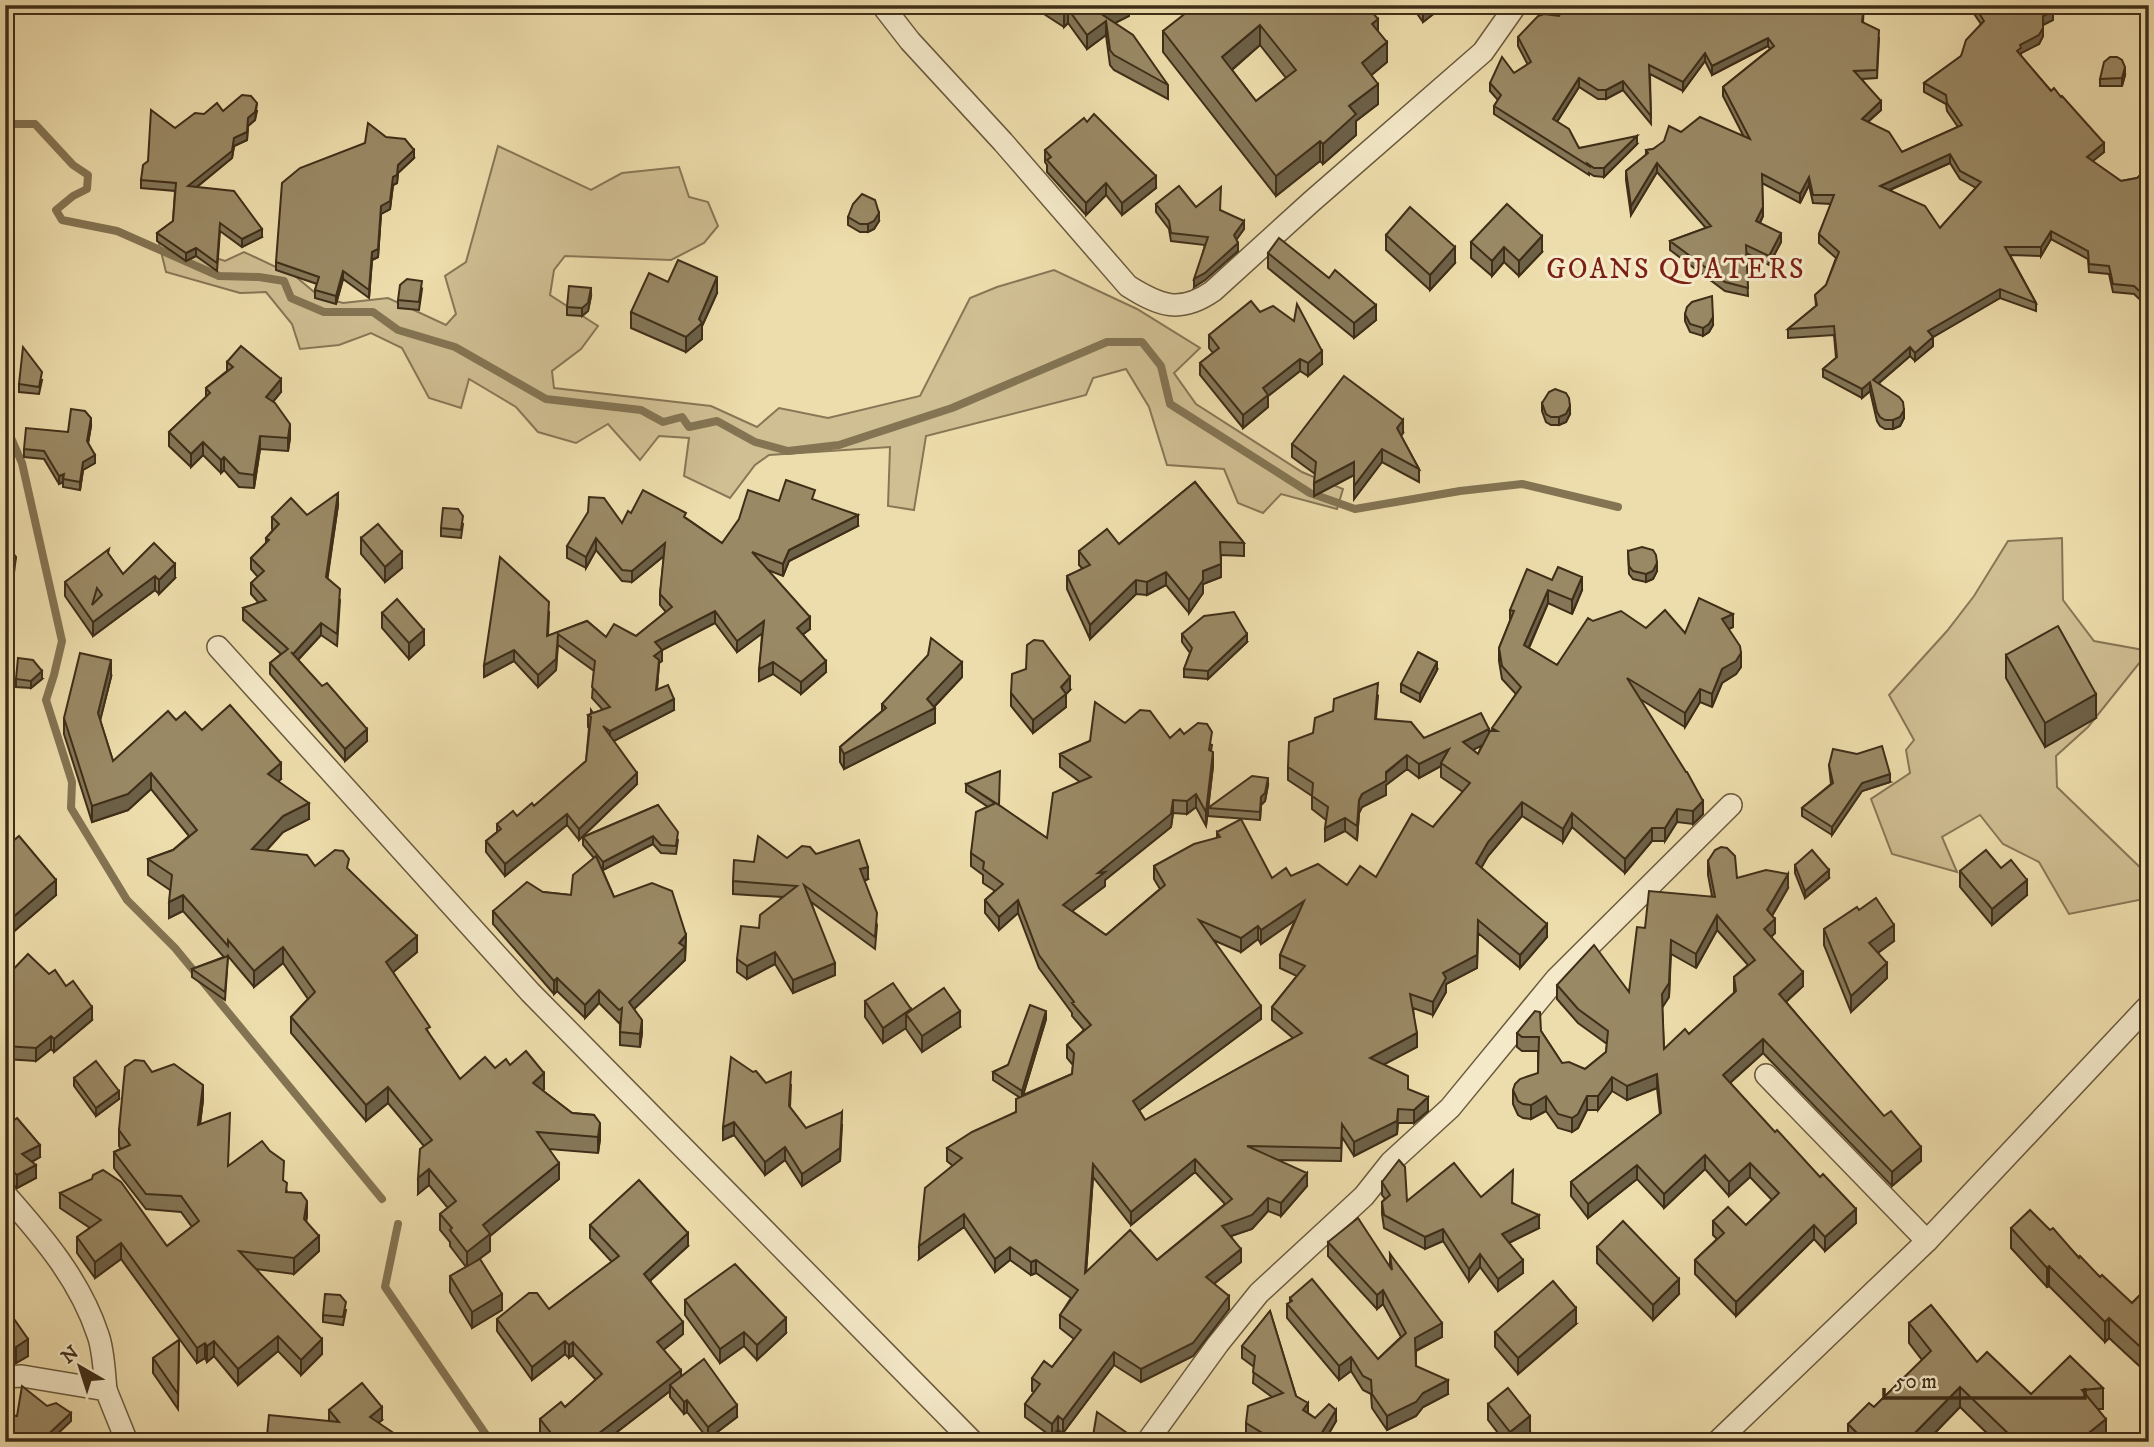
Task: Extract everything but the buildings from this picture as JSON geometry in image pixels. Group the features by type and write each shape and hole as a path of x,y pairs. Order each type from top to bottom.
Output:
{"street":[{"path":"882,5 910,41 1003,142 1128,286 1149,299 1175,306 1196,303 1213,291 1483,52 1516,5"},
{"path":"218,647 530,992 973,1442"},
{"path":"1147,1442 1218,1344 1259,1293 1364,1196 1391,1162 1450,1108 1556,978 1731,805"},
{"path":"1717,1442 1927,1241 2149,1005"},
{"path":"1766,1075 1927,1241"},
{"path":"5,1194 51,1246 82,1297 99,1338 106,1390 127,1442"},
{"path":"5,1377 22,1376 106,1390"}],"shaded area":[{"path":"498,146 591,190 622,173 679,167 689,197 708,202 718,226 704,243 671,260 565,256 554,270 550,295 598,326 581,349 552,371 554,388 711,406 757,427 779,408 828,418 920,396 970,298 1054,270 1137,309 1200,348 1174,373 1196,404 1302,472 1343,489 1337,509 1281,494 1263,513 1238,503 1224,469 1167,465 1149,407 1126,369 1093,378 1086,395 926,436 914,510 888,506 890,447 769,455 755,465 730,498 684,476 689,438 659,436 640,460 608,424 576,443 538,432 516,407 469,379 461,408 429,398 402,348 371,333 339,345 300,349 292,324 266,292 240,293 166,272 158,239 225,261 244,252 295,276 319,296 343,303 388,298 446,325 456,314 445,276 466,262"},
{"path":"2062,538 2063,600 2094,641 2149,651 2088,727 2056,756 2057,787 2149,876 2149,898 2069,914 2039,862 2003,844 1980,815 1942,837 1957,872 1892,854 1871,799 1910,773 1906,750 1914,740 1889,695 1947,631 1974,596 2008,541"}],"waterway":[{"path":"5,124 35,124 73,165 88,175 87,189 56,210 62,220 117,231 219,276 284,281 291,298 324,312 373,312 398,330 455,347 546,399 641,410 663,422 682,417 689,427 717,421 755,442 788,451 839,445 952,408 1107,342 1142,342 1161,366 1170,404 1310,493 1355,509 1460,491 1522,484 1618,507"},
{"path":"5,424 22,463 62,641 46,700 72,782 71,808 127,900 175,948 382,1199"},
{"path":"398,1224 385,1287 491,1442"}],"district":[{"name":"GOANS QUATERS","path":"1676,269"}]}
